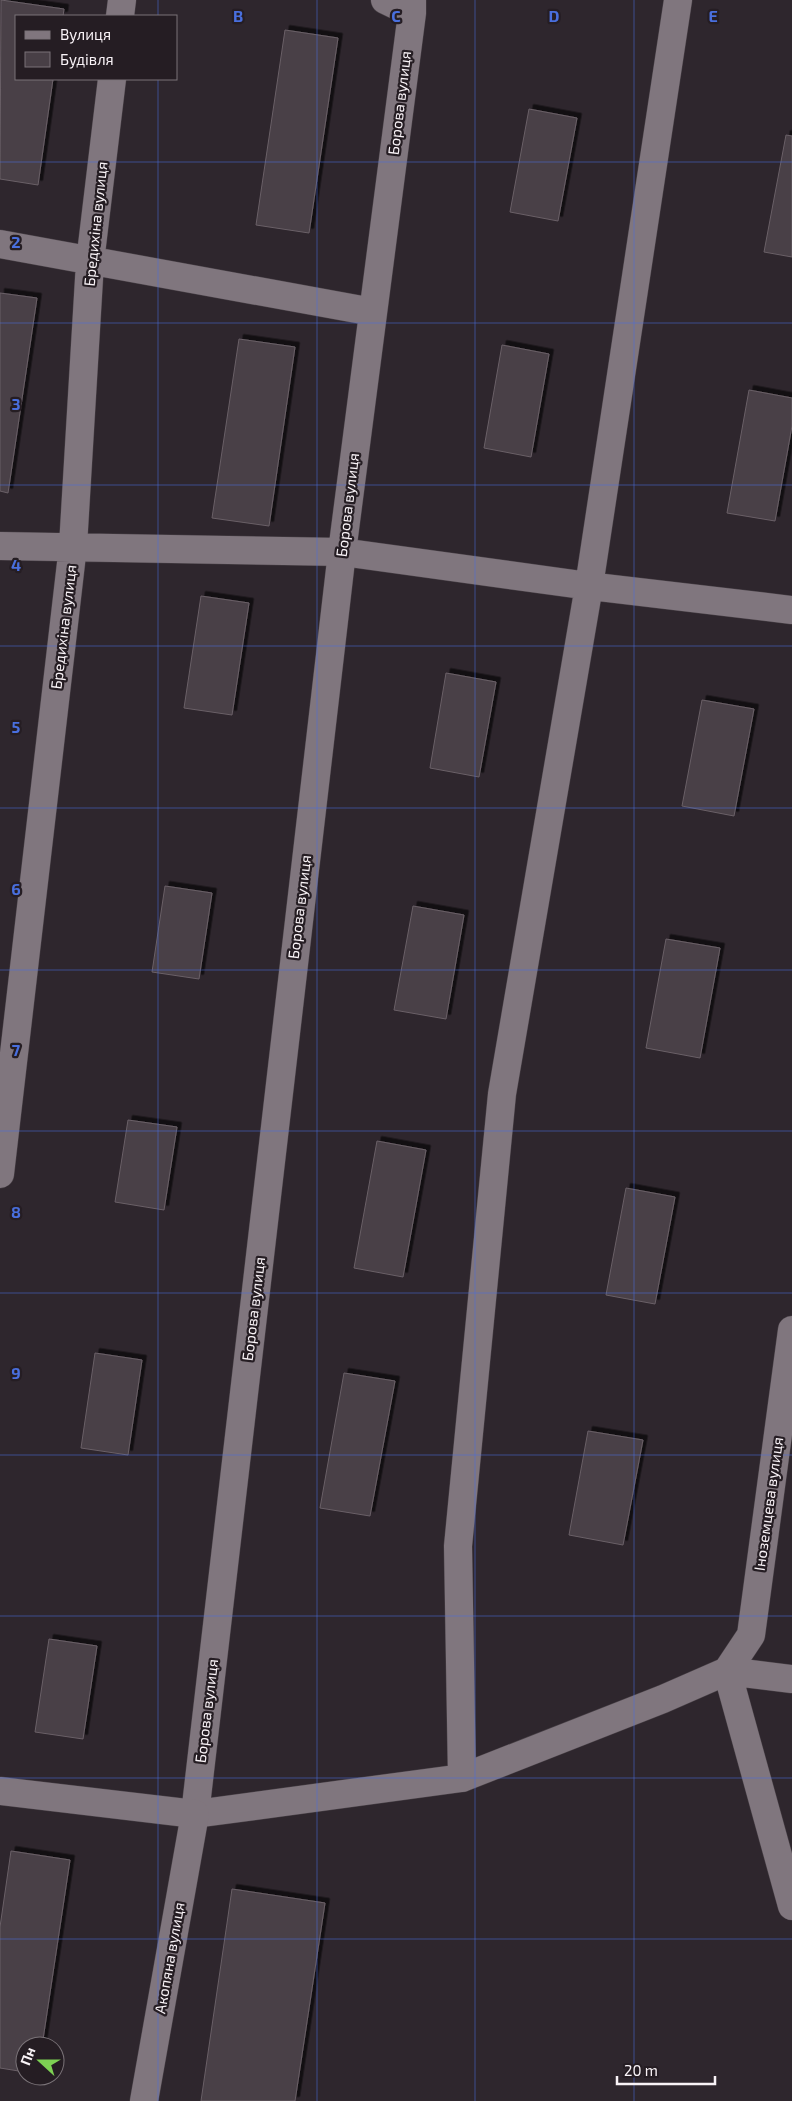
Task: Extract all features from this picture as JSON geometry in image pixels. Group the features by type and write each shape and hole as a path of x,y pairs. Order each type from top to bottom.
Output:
{"street":[{"path":"120,15 122,0"},
{"path":"385,0 412,7"},
{"path":"462,1778 458,1546 502,1094 588,586 678,0"},
{"name":"Борова вулиця","path":"195,1814 342,552 412,7"},
{"name":"Бредихіна вулиця","path":"0,1174 73,546 90,262 112,80"},
{"path":"0,244 90,262 373,312"},
{"path":"0,546 342,552 588,586 792,610"},
{"name":"Іноземцева вулиця","path":"727,1671 751,1635 792,1330"},
{"path":"0,1791 195,1814 462,1778 663,1700 727,1671 792,1679"},
{"path":"727,1671 792,1906"},
{"name":"Акопяна вулиця","path":"144,2101 195,1814"}],"building":[{"path":"1,0 64,9 63,15 15,15 15,80 53,80 38,185 0,179"},
{"path":"285,30 338,38 309,233 256,225"},
{"path":"529,109 577,118 558,221 510,212"},
{"path":"786,135 792,136 792,257 764,252"},
{"path":"0,293 37,298 8,493 0,491"},
{"path":"239,339 295,347 269,526 212,518"},
{"path":"502,345 549,354 531,457 484,448"},
{"path":"749,390 792,398 792,426 775,521 727,513"},
{"path":"201,596 249,603 232,715 184,708"},
{"path":"446,673 496,682 479,777 430,768"},
{"path":"702,700 754,709 734,816 682,806"},
{"path":"165,886 212,893 199,979 152,972"},
{"path":"413,906 464,915 446,1019 394,1010"},
{"path":"666,939 720,948 700,1058 646,1048"},
{"path":"128,1120 177,1127 164,1210 115,1202"},
{"path":"377,1141 426,1150 403,1277 354,1268"},
{"path":"626,1188 675,1197 655,1304 606,1295"},
{"path":"95,1353 142,1360 128,1455 81,1448"},
{"path":"344,1373 395,1381 370,1516 320,1508"},
{"path":"588,1431 643,1440 623,1545 569,1535"},
{"path":"49,1639 97,1646 83,1739 35,1732"},
{"path":"11,1851 70,1860 44,2036 15,2036 15,2070 0,2068 0,1927"},
{"path":"232,1889 325,1903 295,2101 201,2101"}]}
